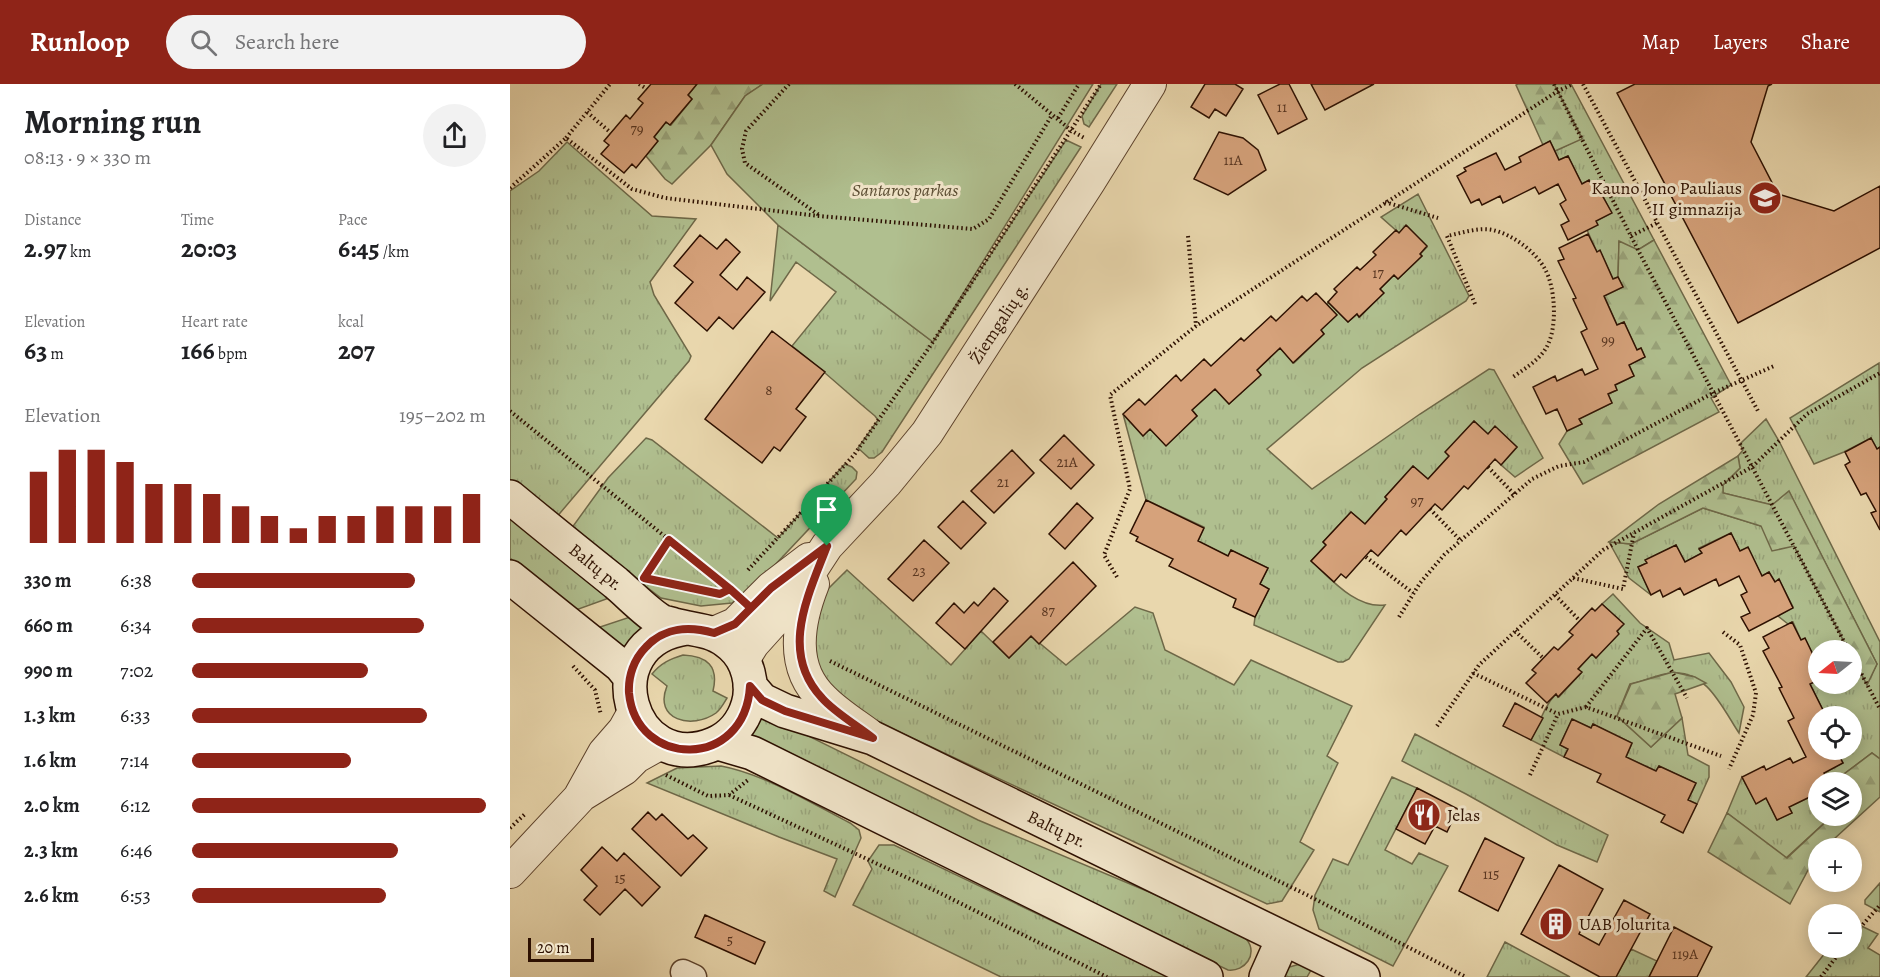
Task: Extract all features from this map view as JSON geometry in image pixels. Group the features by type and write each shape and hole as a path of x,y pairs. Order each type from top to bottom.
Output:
{"main road":[{"name":"Baltų pr.","path":"510,497 662,621 701,631 730,644 762,700 785,711 873,738 1363,977"},
{"path":"510,577 621,666 630,677"},
{"path":"701,631 674,630 661,635 640,653 630,677 630,701 645,730 661,742 684,749 707,747 718,743 729,735 742,719 749,700 747,673"},
{"path":"718,743 752,753 1206,977"},
{"path":"1266,977 1283,939"}],"street":[{"name":"Žiemgalių g.","path":"747,673 753,644 789,604 827,546 886,483 927,433 1089,183 1150,84"},
{"name":"Žiemgalių g.","path":"701,631 735,624 740,598 771,588 827,546"},
{"path":"827,546 802,618 799,635 801,662 809,681 822,699 873,738"},
{"path":"579,798 604,753 624,730 634,712"},
{"path":"510,872 579,798 661,742"}],"path":[{"path":"510,188 566,138 610,84"},
{"path":"639,84 646,89"},
{"path":"789,84 746,131 742,148 745,163 819,216"},
{"path":"1015,84 1072,131"},
{"path":"1058,118 1079,84"},
{"path":"770,547 854,455 933,342 1101,84"},
{"path":"1554,84 1631,236 1843,640"},
{"path":"1117,577 1104,555 1130,489 1110,395 1196,326 1385,202 1558,91 1573,84"},
{"path":"1583,84 1758,411"},
{"path":"587,112 611,133"},
{"path":"566,138 632,189 665,198 819,216 973,229 989,219 1052,115"},
{"path":"1385,202 1438,218"},
{"path":"1631,236 1657,223"},
{"path":"1475,304 1447,236 1475,229 1492,230 1512,238 1530,251 1545,269 1553,294 1554,319 1550,341 1539,358 1513,377"},
{"path":"1188,236 1196,326"},
{"path":"1399,617 1420,583 1444,555 1532,479 1559,466 1584,462 1713,393 1774,366"},
{"path":"1437,726 1479,665 1603,550 1752,467 1807,414 1880,373"},
{"path":"510,411 740,598"},
{"path":"1488,467 1514,494"},
{"path":"1430,509 1461,541"},
{"path":"1573,578 1623,589 1634,533"},
{"path":"669,540 644,578 740,598"},
{"path":"1366,557 1413,593"},
{"path":"1555,595 1580,621"},
{"path":"1586,707 1647,628 1687,698"},
{"path":"1515,631 1543,658"},
{"path":"1723,632 1740,645 1756,693 1753,715 1729,769"},
{"path":"801,662 821,657 1296,890 1466,977"},
{"path":"571,664 595,690 601,716 598,725"},
{"path":"1473,673 1558,714 1586,707 1721,756"},
{"path":"1862,675 1880,709"},
{"path":"1530,775 1558,714"},
{"path":"729,795 938,892 1107,977"},
{"path":"510,828 528,811"},
{"path":"1862,925 1880,905"},
{"path":"1821,977 1835,958"}],"green space":[{"path":"697,84 763,84 745,96 711,145 672,184 646,156 654,137 666,122 671,125 692,99 688,95"},
{"name":"Santaros parkas","path":"763,84 1093,84 933,342 778,225 727,174 711,145 745,96"},
{"path":"1101,84 1117,84 1089,127 1084,124 1082,116"},
{"path":"1554,84 1571,84 1654,240 1638,250 1619,242 1618,277 1613,279 1587,230 1596,221 1611,213 1599,188 1594,190 1589,180 1582,184 1568,156 1559,160 1555,151 1582,138"},
{"path":"1554,84 1582,139 1555,151 1550,141 1543,145 1516,85"},
{"path":"1066,140 1081,147 882,452 874,458 869,458 858,448 878,420 792,346 836,292 796,262 770,301 778,225 933,342"},
{"path":"567,142 652,216 696,219 650,282 654,295 691,356 689,361 555,519 510,481 510,191 539,171"},
{"path":"1418,194 1469,296 1466,301 1362,368 1267,449 1312,489 1489,369 1494,370 1543,458 1515,477 1501,465 1517,447 1495,427 1488,434 1474,421 1446,452 1449,456 1428,479 1413,466 1385,497 1387,499 1365,524 1351,512 1323,542 1326,545 1311,561 1354,598 1374,605 1385,605 1349,659 1338,662 1254,625 1255,617 1269,589 1260,584 1268,568 1231,550 1228,556 1198,541 1204,527 1146,500 1123,414 1143,436 1150,429 1166,445 1197,416 1192,410 1215,389 1229,404 1260,375 1257,370 1280,348 1294,363 1324,334 1321,330 1328,302 1348,322 1357,314 1360,317 1383,293 1380,289 1394,275 1398,279 1422,256 1420,254 1427,247 1407,226 1399,233 1381,217"},
{"path":"1654,240 1731,385 1711,398 1719,412 1583,484 1559,444 1567,431 1582,424 1579,419 1612,403 1608,394 1617,390 1615,385 1634,376 1629,365 1645,357 1641,348 1637,350 1624,322 1617,325 1604,296 1623,287 1618,277 1619,241 1638,250"},
{"path":"1879,363 1880,447 1877,449 1871,438 1814,464 1790,418"},
{"path":"1766,419 1880,642 1880,759 1872,753 1847,772 1826,772 1843,763 1841,760 1862,760 1862,706 1821,706 1815,694 1862,694 1862,675 1867,684 1877,664 1789,492 1772,505 1723,493 1723,485 1740,468 1738,456 1743,450 1740,444"},
{"path":"646,438 652,440 778,538 845,464 857,472 856,479 755,586 732,603 701,606 661,598 571,529 608,478"},
{"path":"1738,456 1740,468 1723,485 1723,493 1772,505 1789,491 1877,664 1867,685 1862,675 1862,640 1843,640 1794,546 1772,551 1761,526 1703,508 1631,544 1609,542 1659,504"},
{"path":"1703,508 1761,526 1794,546 1843,640 1808,640 1808,645 1805,639 1801,640 1793,622 1788,624 1778,616 1793,607 1779,580 1775,582 1769,572 1762,576 1748,548 1740,551 1731,533 1699,548 1702,553 1685,562 1676,545 1646,560 1647,563 1638,567 1651,595 1629,578 1609,542 1631,544"},
{"path":"510,517 609,598 576,610 510,558"},
{"path":"847,570 951,665 981,631 1009,658 1031,636 1066,665 1135,607 1153,613 1165,650 1234,685 1251,660 1352,706 1327,756 1338,763 1300,842 1314,850 1282,901 1267,904 848,708 816,674 809,641 824,593"},
{"path":"1613,594 1640,623 1669,643 1674,660 1709,653 1731,682 1744,707 1739,733 1720,702 1695,677 1684,673 1672,673 1630,684 1617,716 1651,747 1682,718 1688,755 1709,766 1709,777 1697,804 1688,800 1696,783 1659,766 1656,771 1626,757 1632,743 1593,724 1591,728 1572,720 1560,745 1568,749 1564,757 1531,740 1552,699 1556,694 1559,697 1581,673 1578,669 1592,654 1596,658 1623,624 1602,604"},
{"path":"633,616 650,631 628,651 597,628"},
{"path":"683,655 705,660 714,675 713,691 727,698 716,713 696,721 677,719 670,714 665,707 664,698 667,686 652,674 666,662"},
{"path":"1673,672 1695,677 1706,683 1675,694 1682,718 1651,747 1617,716 1631,684"},
{"path":"756,710 978,820 1161,897 1238,934 1250,945 1248,961 1240,968 1228,970 995,859 744,733"},
{"path":"1415,734 1608,835 1597,862 1557,845 1402,761"},
{"path":"1872,753 1880,759 1880,797 1862,813 1862,772 1847,772"},
{"path":"721,766 770,782 850,823 859,830 861,838 835,897 824,891 837,859 647,783 677,768"},
{"path":"1392,777 1417,788 1385,850 1412,864 1419,853 1448,866 1393,966 1319,929 1313,910 1315,895 1333,859 1348,865"},
{"path":"1742,777 1756,803 1766,798 1777,820 1792,813 1789,807 1808,798 1808,826 1821,826 1786,858 1727,813"},
{"path":"1727,813 1787,858 1808,838 1808,870 1790,904 1708,852"},
{"path":"1821,826 1848,826 1835,838 1808,838"},
{"path":"879,845 894,845 1169,977 1001,977 853,905 872,869 868,861"},
{"path":"1880,883 1880,912 1865,904 1865,900"},
{"path":"1862,926 1878,934 1868,948 1880,955 1880,977 1806,977 1821,958 1862,958"},
{"path":"1505,942 1570,977 1487,977"},
{"path":"1631,949 1657,961 1649,977 1616,977"},
{"path":"1300,964 1311,970 1307,977 1279,977 1286,968"}],"building":[{"path":"651,84 697,84 688,95 692,99 670,125 666,122 654,137 658,141 636,168 632,164 624,173 601,154 609,145 604,141 626,115 630,119 643,103 638,99"},
{"path":"1205,84 1235,84 1243,89 1226,116 1215,109 1209,118 1191,107"},
{"path":"1280,84 1289,84 1307,119 1278,134 1258,95"},
{"path":"1311,84 1374,84 1325,110"},
{"path":"1635,84 1772,84 1768,86 1751,142 1778,194 1834,211 1880,186 1880,248 1738,323 1617,93"},
{"path":"1219,132 1243,138 1258,150 1266,170 1228,195 1194,179"},
{"path":"1550,141 1559,160 1568,156 1582,184 1589,180 1594,190 1598,188 1612,213 1596,221 1598,225 1568,240 1561,225 1569,221 1560,204 1566,200 1558,184 1539,194 1535,187 1503,203 1500,196 1482,205 1479,199 1471,203 1457,176 1466,171 1464,168 1496,153 1505,170 1521,162 1519,157"},
{"path":"1406,225 1427,246 1420,254 1422,256 1398,279 1394,275 1380,289 1384,293 1359,317 1357,314 1348,322 1328,302 1337,292 1334,289 1357,267 1360,270 1376,255 1373,252 1396,230 1399,233"},
{"path":"1588,234 1597,252 1600,250 1613,279 1618,277 1623,287 1604,296 1617,325 1624,322 1637,350 1641,348 1645,357 1629,365 1634,376 1615,385 1617,390 1608,394 1612,403 1579,419 1582,424 1567,431 1557,409 1546,414 1533,387 1555,376 1557,381 1582,369 1585,375 1598,369 1581,332 1587,329 1573,299 1576,298 1558,261 1564,259 1559,248"},
{"path":"700,235 717,249 726,239 740,252 720,275 737,290 747,277 765,292 733,329 719,317 707,331 675,303 693,282 674,266"},
{"path":"1316,293 1337,315 1321,330 1324,334 1293,363 1280,348 1257,370 1261,375 1229,404 1215,389 1192,410 1197,416 1166,446 1150,429 1143,436 1123,414 1139,399 1145,405 1176,375 1181,381 1204,359 1211,366 1241,338 1244,341 1271,316 1276,321 1302,296 1307,301"},
{"path":"772,331 825,372 796,409 806,417 780,451 774,447 762,463 705,419"},
{"path":"1474,421 1488,434 1495,426 1517,447 1501,465 1495,459 1468,489 1464,486 1442,510 1435,504 1406,535 1401,530 1378,556 1371,550 1346,578 1341,574 1334,582 1311,561 1326,545 1323,542 1351,512 1365,524 1387,499 1385,497 1413,466 1428,479 1449,456 1445,452"},
{"path":"1064,435 1094,465 1071,489 1040,460"},
{"path":"1871,438 1877,449 1880,447 1880,530 1871,513 1876,511 1866,493 1861,495 1845,465 1850,462 1845,452"},
{"path":"1012,450 1034,473 994,513 971,491"},
{"path":"1146,500 1204,528 1198,541 1228,556 1231,550 1268,568 1260,584 1269,589 1255,617 1233,607 1236,599 1169,566 1173,559 1136,541 1138,537 1130,533"},
{"path":"963,501 986,523 961,549 938,527"},
{"path":"1077,503 1093,518 1065,549 1049,534"},
{"path":"1731,533 1740,551 1748,547 1762,576 1769,572 1775,582 1779,579 1793,608 1749,631 1741,617 1750,613 1741,595 1747,592 1739,576 1719,586 1716,579 1684,595 1680,588 1663,597 1660,590 1651,595 1638,567 1647,563 1645,560 1676,545 1685,562 1702,553 1699,549"},
{"path":"924,540 949,563 913,601 888,579"},
{"path":"1073,562 1096,586 1039,644 1031,636 1009,658 993,642"},
{"path":"994,588 1008,601 965,649 936,623 954,603 964,613 974,602 978,606"},
{"path":"1602,604 1624,624 1617,631 1619,634 1596,658 1592,654 1578,669 1582,672 1558,697 1556,694 1547,703 1526,683 1536,673 1532,670 1554,647 1558,650 1573,635 1569,632 1592,608 1595,611"},
{"path":"1792,622 1801,640 1805,638 1808,644 1808,694 1815,694 1821,706 1808,706 1808,760 1841,760 1843,763 1826,772 1808,772 1808,798 1789,807 1792,813 1777,820 1766,798 1756,804 1742,777 1764,766 1766,770 1790,758 1793,763 1806,757 1788,721 1794,718 1779,688 1782,687 1763,651 1769,648 1763,637"},
{"path":"1515,703 1543,718 1531,740 1503,726"},
{"path":"1572,719 1591,728 1593,724 1632,743 1626,757 1656,771 1659,766 1696,783 1688,800 1697,804 1683,833 1661,822 1665,815 1597,782 1601,774 1564,757 1568,749 1560,745"},
{"path":"1417,788 1458,809 1447,832 1435,826 1425,844 1396,829"},
{"path":"648,812 656,820 662,814 688,839 693,835 707,848 681,876 632,829"},
{"path":"1485,838 1524,858 1498,911 1459,891"},
{"path":"602,847 617,861 624,853 660,887 642,906 625,889 600,915 584,900 597,886 581,870"},
{"name":"UAB Jolurita","path":"1559,865 1603,889 1579,934 1599,945 1624,900 1650,914 1616,977 1600,977 1521,934"},
{"path":"705,915 765,942 755,964 695,937"},
{"path":"1674,927 1712,947 1697,977 1649,977"}],"place":[{"name":"Kauno Jono Pauliaus II gimnazija","path":"1765,198"},
{"name":"Jelas","path":"1424,815"},
{"name":"UAB Jolurita","path":"1556,924"}],"route":[{"path":"827,546 771,588 751,608 730,589 669,540 644,578 720,594 730,589 751,608 735,624 714,633 701,629 674,630 661,635 640,653 630,677 630,701 640,724 650,735 672,747 684,749 707,747 718,743 739,725 749,700 750,686 762,700 785,711 873,738 822,699 809,681 801,662 799,635 802,618 827,546"}]}
